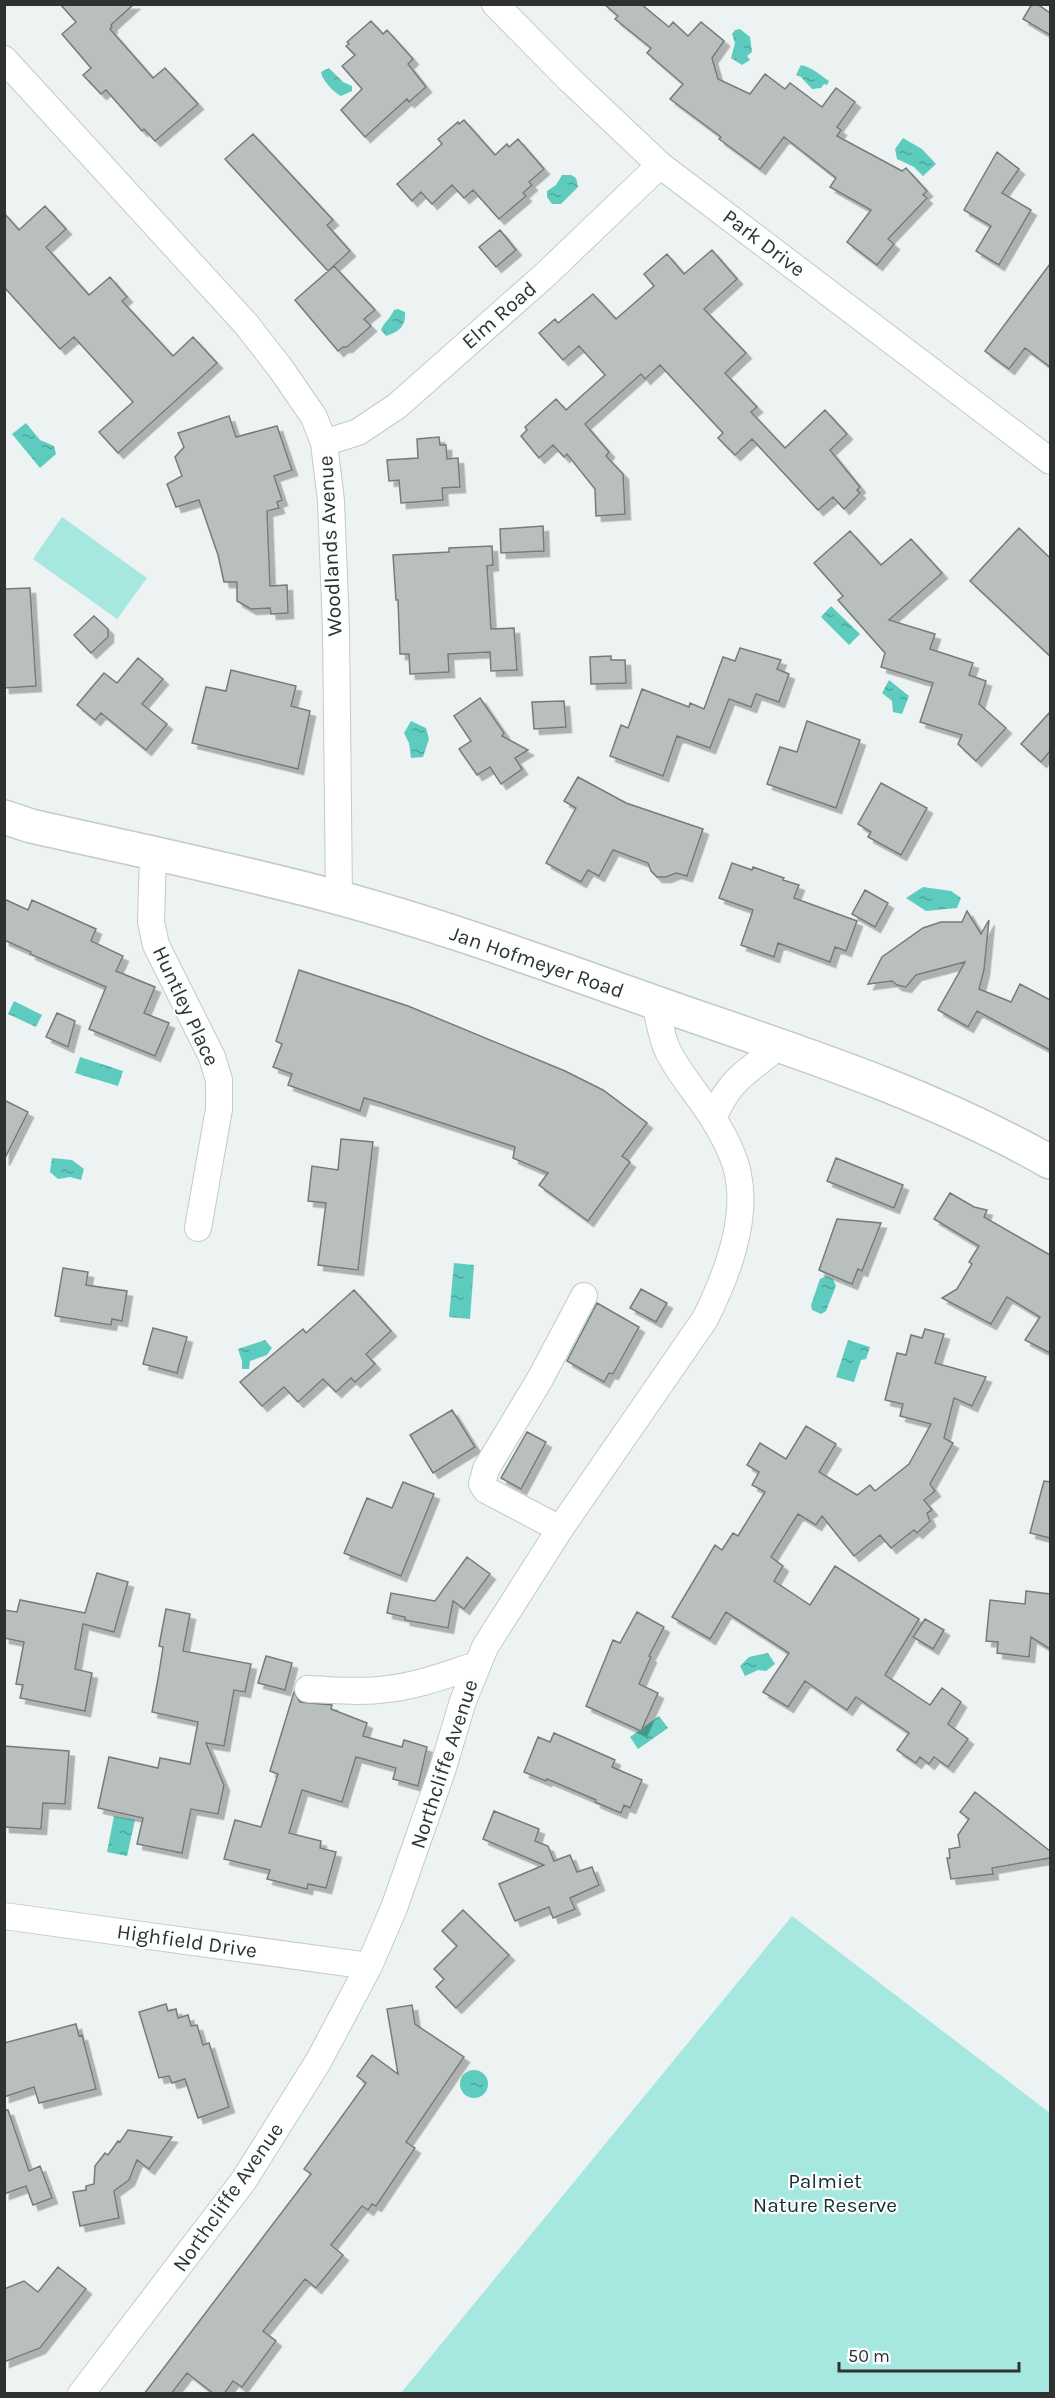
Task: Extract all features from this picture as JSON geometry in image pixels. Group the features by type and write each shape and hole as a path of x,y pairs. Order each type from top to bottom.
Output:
{"street":[{"name":"Park Drive","path":"495,4 569,79 660,165 1050,460"},
{"name":"Woodlands Avenue","path":"4,59 246,324 314,417 324,443 331,501 336,628 339,898"},
{"name":"Elm Road","path":"324,443 358,432 397,406 545,275 660,165"},
{"name":"Jan Hofmeyer Road","path":"4,817 31,826 339,898 481,942 876,1081 1003,1136 1050,1162"},
{"name":"Huntley Place","path":"153,853 151,922 156,945 212,1057 219,1080 219,1109 198,1228"},
{"name":"Northcliffe Avenue","path":"81,2394 244,2180 318,2062 369,1966 409,1869 463,1701 477,1665 501,1619 560,1529 705,1319 725,1272 738,1223 739,1183 734,1159 714,1118 666,1049 655,1003"},
{"path":"714,1118 730,1086 738,1077 778,1046"},
{"path":"560,1529 486,1490 482,1484 491,1459 540,1379 584,1296"},
{"path":"308,1689 350,1691 388,1689 420,1683 477,1665"},
{"name":"Highfield Drive","path":"4,1916 369,1966"}],"green space":[{"path":"62,517 147,578 117,619 33,559"},
{"name":"Palmiet Nature Reserve","path":"792,1916 1050,2113 1050,2393 401,2393"}],"water":[{"path":"740,29 750,37 752,52 747,56 750,60 742,65 731,58 735,43 732,34 735,30"},
{"path":"801,65 829,81 827,85 812,89 796,75"},
{"path":"329,68 343,82 352,86 352,91 341,96 332,89 321,72"},
{"path":"903,138 922,149 936,164 923,176 914,167 897,159 895,149"},
{"path":"562,175 571,175 576,178 578,187 561,204 552,204 547,197 547,191 556,185"},
{"path":"394,310 405,312 403,325 395,333 386,336 381,330"},
{"path":"26,423 40,440 54,446 56,454 40,468 12,434"},
{"path":"831,606 860,634 849,645 821,617"},
{"path":"889,680 909,696 902,714 893,712 892,701 882,693"},
{"path":"411,721 426,728 429,739 423,757 411,758 409,743 404,733"},
{"path":"923,887 951,891 961,898 957,908 926,911 906,898"},
{"path":"14,1001 42,1015 36,1027 8,1014"},
{"path":"80,1057 123,1071 118,1086 75,1073"},
{"path":"52,1158 72,1160 84,1169 81,1180 70,1177 58,1179 50,1172"},
{"path":"454,1263 474,1265 470,1319 449,1317"},
{"path":"826,1276 833,1279 836,1286 826,1311 821,1314 812,1310 811,1305 820,1279"},
{"path":"265,1340 272,1348 267,1355 250,1361 249,1369 242,1369 238,1349"},
{"path":"848,1340 870,1347 866,1359 861,1360 854,1382 836,1377"},
{"path":"768,1653 775,1664 766,1671 758,1670 745,1676 740,1666 749,1657"},
{"path":"659,1716 668,1728 638,1749 630,1737"},
{"path":"114,1816 135,1820 127,1856 107,1852"},
{"path":"474,2070 484,2074 488,2084 484,2094 474,2098 464,2094 460,2084 464,2074"}],"building":[{"path":"60,4 134,4 111,25 110,29 153,78 165,68 198,104 155,141 144,129 142,131 106,90 101,94 83,75 91,68 62,34 76,22"},
{"path":"604,4 641,4 669,27 673,22 688,36 701,22 724,41 712,58 718,79 750,94 765,74 785,89 790,83 822,107 836,88 855,102 837,127 841,130 837,136 902,171 906,168 927,191 923,195 927,198 888,239 894,244 877,265 847,242 871,210 830,187 836,178 784,137 760,169 719,139 721,137 670,99 683,84 647,53 651,48 615,19 618,16"},
{"path":"1032,4 1037,4 1050,13 1050,35 1023,19"},
{"path":"371,21 383,34 387,30 413,59 408,64 426,87 409,102 407,99 365,137 341,110 362,89 342,66 355,55 346,46 349,44 347,42"},
{"path":"464,120 495,155 507,144 509,147 518,139 544,169 529,182 532,185 523,193 526,196 499,219 473,190 464,198 452,185 432,204 421,192 412,201 397,184 442,144 438,139 458,122 459,124"},
{"path":"253,134 333,220 327,225 350,251 328,271 225,159"},
{"path":"997,152 1019,169 1002,193 1031,210 999,265 976,251 991,226 964,210"},
{"path":"45,206 66,229 46,247 89,295 110,277 127,297 122,301 173,356 193,337 217,363 118,453 99,432 133,402 74,337 60,349 4,287 4,213 19,230"},
{"path":"500,230 516,250 496,267 479,247"},
{"path":"712,250 737,279 704,309 746,353 725,373 757,407 751,412 785,448 825,410 847,434 830,450 860,487 857,490 860,493 844,509 833,497 818,510 752,439 735,455 718,438 723,433 660,365 645,379 641,374 585,424 609,452 606,456 623,474 625,514 596,516 595,489 567,454 564,457 553,445 539,458 521,436 527,430 525,427 556,399 566,410 605,375 579,346 563,360 539,333 555,319 558,323 593,294 616,319 654,286 644,274 667,254 684,274"},
{"path":"1050,264 1050,367 1025,348 1009,369 985,351"},
{"path":"334,266 375,310 364,319 371,326 347,347 338,351 295,300"},
{"path":"229,416 236,437 277,426 292,470 274,476 282,500 277,502 279,508 267,511 270,586 287,585 288,613 271,614 270,608 251,609 237,601 237,582 224,582 218,555 199,500 176,507 167,484 182,476 175,457 184,447 178,433"},
{"path":"439,437 440,445 446,445 447,459 458,458 460,487 442,488 443,500 401,503 399,480 389,481 387,460 418,458 417,439"},
{"path":"543,526 544,551 501,553 500,529"},
{"path":"1019,528 1050,558 1050,656 970,581"},
{"path":"850,531 881,565 911,539 942,573 889,620 935,634 930,649 973,663 969,675 986,681 979,704 1006,728 976,761 958,744 962,735 920,722 933,683 881,667 885,653 838,600 843,596 814,563"},
{"path":"492,546 493,565 487,566 491,629 514,628 517,670 491,671 490,652 448,654 449,672 410,674 409,654 400,654 398,600 396,600 393,555 449,552 449,548"},
{"path":"30,588 36,686 4,688 4,589"},
{"path":"94,616 108,629 108,637 91,653 74,635"},
{"path":"740,648 781,660 777,669 789,674 779,702 756,694 751,707 729,699 710,748 677,736 663,776 610,756 621,725 628,728 642,689 689,707 690,703 704,709 723,657 735,661"},
{"path":"611,656 611,660 625,660 626,683 591,684 590,657"},
{"path":"138,658 163,679 142,704 167,724 146,750 101,713 95,720 77,705 104,673 117,683"},
{"path":"231,670 296,686 291,706 310,711 298,769 192,743 206,687 226,691"},
{"path":"480,698 504,733 502,736 528,750 515,758 522,769 501,784 490,767 477,775 459,749 471,741 454,716"},
{"path":"564,701 566,727 534,729 532,702"},
{"path":"1050,712 1050,751 1041,762 1021,744"},
{"path":"807,721 860,740 836,808 767,784 780,747 797,752"},
{"path":"578,777 626,803 703,829 687,876 676,873 666,877 657,877 651,871 648,863 613,850 599,876 588,870 581,882 546,863 576,808 564,801"},
{"path":"881,783 927,808 901,855 868,837 871,832 858,824"},
{"path":"732,863 752,870 753,867 784,878 783,880 799,885 794,898 857,921 846,951 835,947 830,962 778,943 774,957 741,945 753,910 719,898"},
{"path":"865,890 888,903 875,927 852,914"},
{"path":"4,899 28,910 32,900 96,929 91,941 123,956 116,971 155,987 144,1013 169,1023 155,1056 89,1029 106,987 30,954 31,952 4,940"},
{"path":"967,911 981,934 989,920 984,970 979,989 1011,1002 1020,984 1050,1000 1050,1050 977,1011 968,1027 938,1010 965,962 916,975 906,987 892,981 868,984 882,957 923,928 941,922 962,922"},
{"path":"299,970 408,1006 565,1071 603,1090 647,1123 622,1156 630,1162 588,1221 539,1185 548,1173 513,1158 515,1147 364,1098 360,1111 288,1085 292,1074 273,1067 282,1044 276,1041"},
{"path":"57,1013 75,1021 68,1047 46,1037"},
{"path":"4,1100 28,1112 4,1160"},
{"path":"341,1139 373,1142 358,1270 318,1265 326,1203 308,1201 312,1166 338,1170"},
{"path":"836,1158 903,1185 894,1208 827,1181"},
{"path":"950,1193 974,1207 987,1210 984,1217 1050,1255 1050,1353 1025,1340 1040,1317 1007,1297 991,1324 942,1298 957,1289 972,1264 969,1262 979,1246 934,1219"},
{"path":"837,1219 881,1223 862,1271 858,1269 852,1284 819,1270"},
{"path":"63,1268 88,1272 86,1285 127,1291 122,1321 112,1319 111,1325 55,1316"},
{"path":"641,1289 667,1303 656,1322 630,1308"},
{"path":"354,1290 391,1331 366,1354 375,1364 355,1382 351,1378 336,1392 323,1379 298,1402 284,1387 262,1406 240,1382 303,1329 306,1333"},
{"path":"597,1303 639,1327 613,1374 609,1373 604,1382 567,1361"},
{"path":"153,1328 187,1337 177,1373 143,1364"},
{"path":"925,1329 944,1334 935,1363 986,1377 972,1406 954,1398 944,1438 953,1443 930,1484 935,1491 924,1500 932,1510 927,1513 930,1521 917,1533 914,1530 891,1548 880,1535 854,1556 822,1516 816,1525 798,1514 771,1557 783,1566 774,1581 810,1605 835,1566 919,1619 885,1675 930,1705 942,1688 961,1702 948,1724 968,1739 948,1767 934,1757 929,1764 920,1757 916,1763 897,1750 909,1733 856,1697 847,1710 805,1681 788,1707 763,1692 789,1653 726,1612 710,1639 672,1617 715,1545 722,1550 733,1533 738,1536 765,1492 752,1485 759,1472 747,1465 760,1443 786,1459 806,1426 836,1444 819,1472 857,1495 870,1485 875,1491 909,1464 931,1424 900,1416 903,1404 885,1400 897,1353 906,1355 911,1335 922,1338"},
{"path":"452,1410 475,1447 433,1473 410,1435"},
{"path":"527,1432 546,1442 521,1489 501,1478"},
{"path":"1044,1481 1050,1482 1050,1538 1030,1533"},
{"path":"403,1482 434,1494 401,1576 344,1553 367,1498 392,1508"},
{"path":"467,1557 490,1574 464,1609 453,1601 448,1628 405,1620 405,1617 387,1613 391,1593 435,1601"},
{"path":"97,1573 128,1582 114,1632 83,1624 75,1669 92,1673 85,1711 20,1698 23,1685 16,1684 24,1642 4,1638 4,1610 17,1612 20,1600 85,1613"},
{"path":"1026,1591 1050,1594 1050,1649 1031,1637 1029,1657 997,1653 998,1642 986,1641 990,1600 1025,1604"},
{"path":"166,1609 190,1614 183,1651 251,1664 245,1692 234,1690 224,1746 206,1743 224,1785 218,1814 191,1809 182,1853 137,1844 143,1818 98,1808 109,1757 158,1768 160,1758 190,1764 198,1722 152,1712 163,1647 159,1646"},
{"path":"637,1612 664,1627 649,1656 651,1657 639,1684 658,1693 641,1731 586,1706 613,1640 620,1643"},
{"path":"925,1619 944,1630 933,1649 913,1637"},
{"path":"266,1656 292,1663 285,1690 258,1683"},
{"path":"294,1692 300,1702 332,1705 331,1709 367,1723 363,1736 402,1747 404,1740 427,1747 418,1786 393,1779 396,1768 356,1757 342,1802 302,1790 289,1833 321,1841 320,1848 336,1852 326,1888 308,1884 307,1889 267,1879 270,1870 224,1859 235,1820 261,1827 278,1774 270,1771"},
{"path":"554,1733 615,1760 612,1767 642,1780 630,1808 624,1805 621,1813 547,1779 546,1781 524,1772 538,1737 550,1742"},
{"path":"4,1746 69,1751 65,1804 43,1803 41,1829 4,1827"},
{"path":"975,1792 1050,1851 1050,1858 992,1868 993,1874 951,1879 947,1858 950,1858 949,1849 960,1847 958,1835 969,1819 960,1812"},
{"path":"494,1811 539,1829 535,1841 548,1846 554,1861 570,1855 577,1872 592,1867 599,1885 570,1898 575,1909 553,1918 549,1907 515,1921 499,1884 544,1865 483,1839"},
{"path":"463,1910 509,1955 456,2008 436,1987 444,1979 434,1969 457,1946 442,1931"},
{"path":"166,2004 168,2011 176,2009 178,2018 188,2015 191,2026 197,2025 203,2045 209,2043 229,2107 198,2118 185,2079 172,2083 169,2076 159,2078 139,2012"},
{"path":"412,2005 415,2024 464,2057 406,2142 415,2148 376,2206 372,2204 368,2210 362,2206 331,2245 343,2255 316,2288 305,2279 263,2331 276,2341 242,2387 233,2381 224,2394 214,2394 187,2373 171,2394 144,2394 311,2174 304,2169 366,2083 357,2076 372,2055 398,2074 387,2009"},
{"path":"76,2024 79,2036 82,2035 96,2089 39,2103 34,2087 4,2097 4,2043"},
{"path":"4,2110 8,2110 29,2171 40,2166 52,2198 33,2205 26,2186 4,2194"},
{"path":"128,2130 172,2137 149,2169 137,2160 129,2180 114,2191 119,2218 80,2226 73,2192 86,2190 86,2186 94,2184 95,2166 105,2153 108,2155 118,2141 120,2142"},
{"path":"58,2267 86,2289 40,2348 4,2362 4,2289 24,2281 38,2292"}]}
